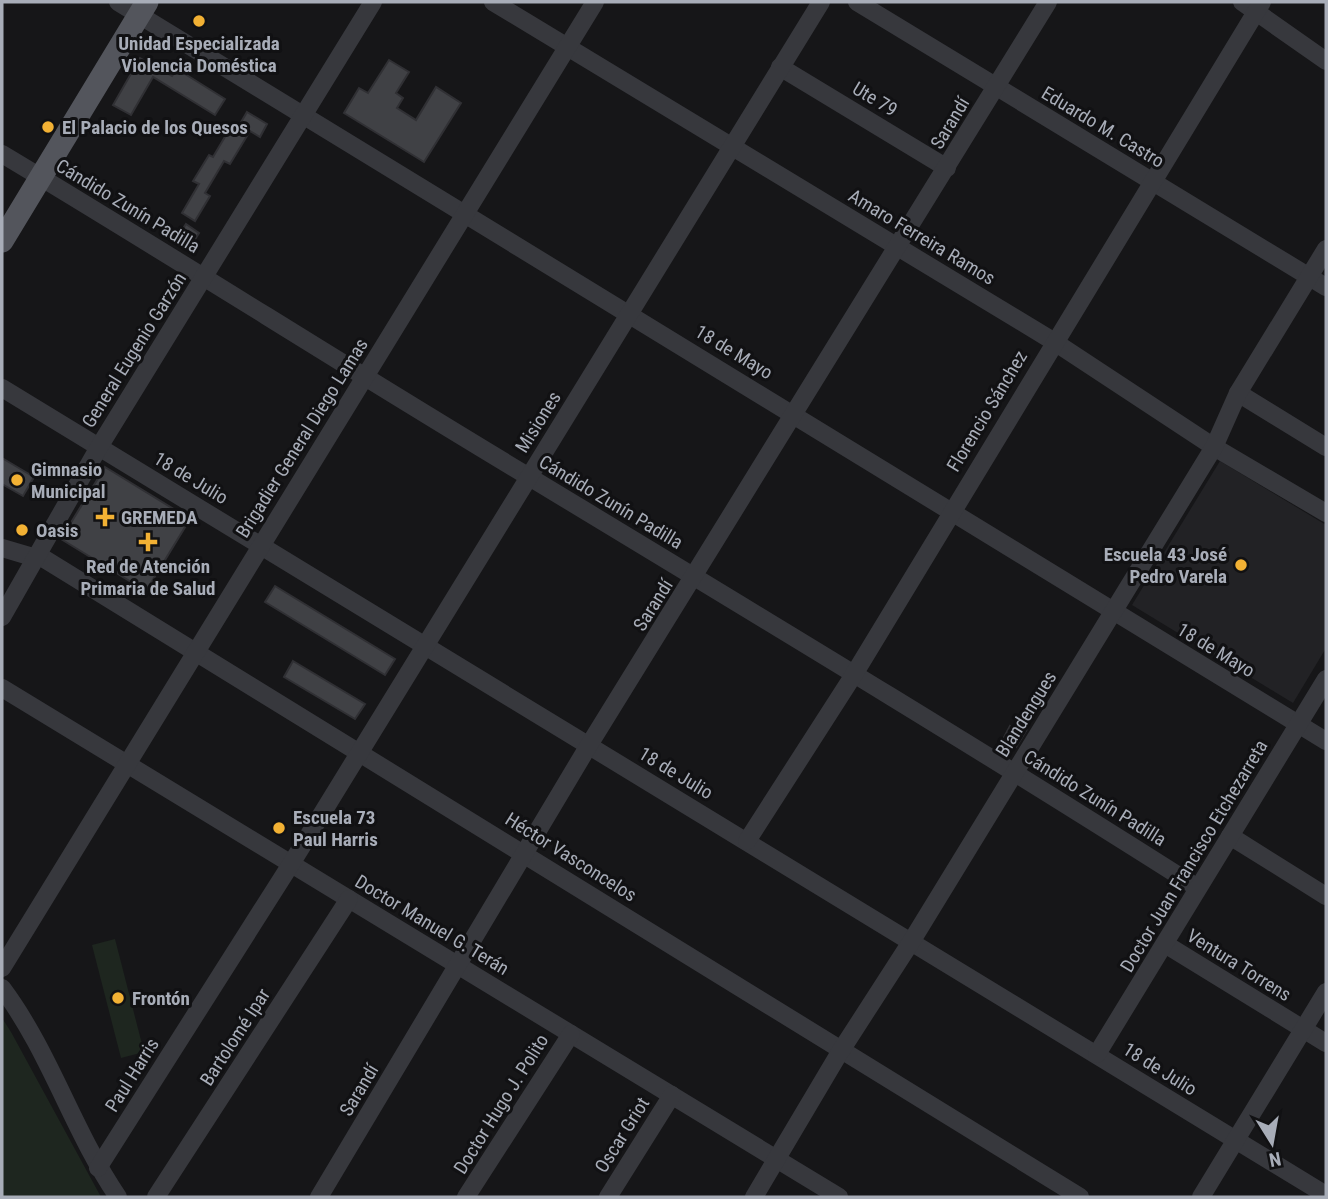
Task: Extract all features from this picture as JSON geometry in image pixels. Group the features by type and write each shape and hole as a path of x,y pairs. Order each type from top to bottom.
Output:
{"main road":[{"path":"2,240 143,8"}],"street":[{"name":"18 de Mayo","path":"118,2 143,8 303,114 1326,741"},
{"name":"General Eugenio Garzón","path":"2,617 99,447 373,2"},
{"name":"Amaro Ferreira Ramos","path":"493,2 1054,341 1214,447 1326,513"},
{"name":"Brigadier General Diego Lamas","path":"2,968 595,2"},
{"name":"Misiones","path":"291,864 821,2"},
{"name":"Eduardo M. Castro","path":"857,2 1326,288"},
{"name":"Sarandí","path":"319,1197 589,745 899,248 1048,2"},
{"path":"1253,5 1326,61"},
{"name":"Florencio Sánchez","path":"747,841 853,676 1152,181 1253,5"},
{"name":"Ute 79","path":"780,67 947,168"},
{"name":"Cándido Zunín Padilla","path":"2,154 529,477 696,576 853,676 1015,771 1198,888"},
{"name":"Blandengues","path":"754,1197 778,1161 840,1052 911,942 1214,447 1238,393 1326,249"},
{"name":"18 de Julio","path":"2,388 1326,1195"},
{"path":"1238,393 1326,447"},
{"name":"Héctor Vasconcelos","path":"2,548 37,556 196,651 525,852 840,1052 1080,1197"},
{"name":"Doctor Juan Francisco Etchezarreta","path":"1097,1054 1326,679"},
{"name":"Doctor Manuel G. Terán","path":"2,688 839,1197"},
{"path":"1230,836 1326,896"},
{"name":"Paul Harris","path":"98,1168 291,864"},
{"name":"Bartolomé Ipar","path":"156,1197 349,899"},
{"name":"Ventura Torrens","path":"1165,944 1326,1043"},
{"path":"2,988 24,1017 98,1168 118,1197"},
{"path":"1201,1197 1326,992"},
{"name":"Doctor Hugo J. Polito","path":"466,1197 570,1034"},
{"name":"Oscar Griot","path":"608,1197 672,1095"}],"shaded area":[{"name":"Escuela 43 José Pedro Varela","path":"1220,461 1326,525 1326,648 1293,703 1132,605"},
{"name":"Frontón","path":"115,939 144,1052 121,1058 92,945"},
{"path":"2,1018 11,1032 101,1197 2,1197"}],"building":[{"path":"140,58 172,76 177,69 225,99 215,115 153,77 131,115 113,105"},
{"path":"389,60 409,72 396,93 403,98 397,108 416,120 436,87 461,103 424,162 344,113 359,88 368,93"},
{"path":"247,112 267,124 260,137 250,131 230,164 224,161 205,193 210,196 195,221 182,213 199,184 193,181 209,155 213,157 229,130 234,134"},
{"path":"186,224 199,233 191,246 177,238"},
{"name":"Gimnasio Municipal","path":"2,458 34,477 23,496 2,484"},
{"path":"105,467 190,519 146,591 61,539"},
{"path":"275,586 395,659 385,675 265,602"},
{"path":"293,661 365,704 355,719 284,677"},
{"path":"1018,724 1027,729 1016,747 1011,748 1001,743 1010,726 1015,729"}],"place":[{"name":"Unidad Especializada Violencia Doméstica","path":"199,21"},
{"name":"El Palacio de los Quesos","path":"48,127"},
{"name":"Gimnasio Municipal","path":"17,480"},
{"name":"GREMEDA","path":"105,517"},
{"name":"Oasis","path":"22,530"},
{"name":"Red de Atención Primaria de Salud","path":"148,542"},
{"name":"Escuela 43 José Pedro Varela","path":"1241,565"},
{"name":"Escuela 73 Paul Harris","path":"279,828"},
{"name":"Frontón","path":"118,998"}]}
